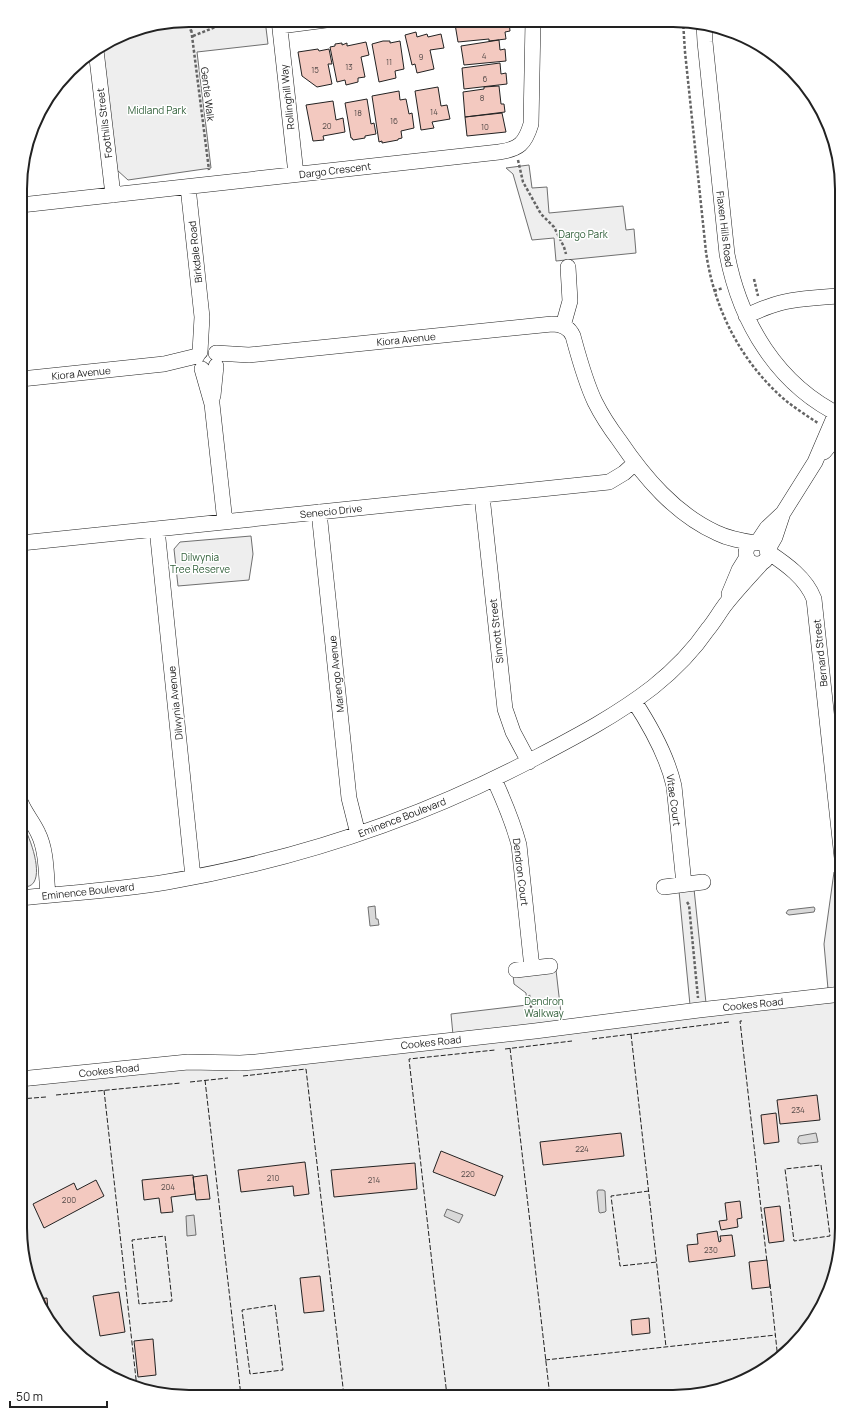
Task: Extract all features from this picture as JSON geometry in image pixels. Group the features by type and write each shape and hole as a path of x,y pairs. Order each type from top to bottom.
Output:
{"street":[{"name":"Rollinghill Way","path":"279,27 296,174"},
{"path":"517,148 523,143 528,135 530,124 532,27"},
{"name":"Flaxen Hills Road","path":"704,30 704,42 727,254 730,273 737,296 746,316 767,352 786,375 824,406 835,412"},
{"name":"Foothills Street","path":"97,56 113,195"},
{"name":"Dargo Crescent","path":"27,204 499,152 517,148"},
{"name":"Birkdale Road","path":"188,187 226,522"},
{"path":"568,267 570,301 563,326 569,329 573,336 587,381 606,423 635,463 661,493 676,507 717,534 746,557 751,563 754,564 762,552 738,540 717,534"},
{"path":"746,316 768,306 791,300 835,297"},
{"name":"Kiora Avenue","path":"27,378 552,324 563,326"},
{"name":"Eminence Boulevard","path":"27,897 115,889 193,877 282,857 358,834 436,805 494,779 562,744 634,701 654,686 688,654 707,631 762,552 767,528 783,513 815,462 835,422"},
{"name":"Eminence Boulevard","path":"815,462 828,448 835,438"},
{"name":"Senecio Drive","path":"27,542 609,482 619,477 635,463"},
{"name":"Sinnott Street","path":"482,496 505,709 513,732 529,762"},
{"name":"Marengo Avenue","path":"319,512 349,798 358,834"},
{"name":"Dilwynia Avenue","path":"157,529 193,877"},
{"name":"Bernard Street","path":"762,552 782,562 808,585 811,592 815,607 835,793"},
{"name":"Eminence Boulevard","path":"724,606 738,570 746,557"},
{"name":"Vitae Court","path":"634,701 648,723 671,775 674,786 684,884"},
{"name":"Dendron Court","path":"494,779 509,811 519,845 532,968"},
{"path":"27,814 42,842 48,895"},
{"path":"664,887 704,882"},
{"path":"516,970 550,966"},
{"name":"Cookes Road","path":"27,1078 188,1062 256,1062 535,1031 699,1010 835,990"}],"path":[{"path":"189,27 192,36 216,27"},
{"name":"Gentle Walk","path":"191,27 209,170"},
{"path":"517,148 523,182 541,214 554,227 561,240 568,267"},
{"path":"687,902 699,1010"},
{"path":"529,995 535,1031"}],"green space":[{"name":"Midland Park","path":"266,27 268,44 197,52 211,168 128,180 117,170 103,52 127,39 168,28"},
{"name":"Dargo Park","path":"529,165 532,188 547,187 549,213 623,206 626,230 634,229 636,253 556,261 554,238 532,240 513,174 506,168"},
{"name":"Dilwynia Tree Reserve","path":"251,536 253,554 249,580 178,586 174,549 180,542"},
{"path":"27,833 36,860 36,876 33,884 28,886"},
{"path":"835,872 835,988 828,989 824,944"},
{"path":"694,889 706,1003 690,1005 679,891"},
{"name":"Dendron Walkway","path":"556,970 562,1022 453,1035 451,1014 527,1005 526,993 514,984 513,975"},
{"path":"835,1002 835,1239 832,1260 823,1290 818,1300 802,1327 788,1343 772,1357 745,1373 735,1378 705,1387 684,1390 178,1390 157,1387 127,1378 90,1357 74,1343 60,1327 39,1290 30,1260 27,1239 27,1085"}],"shaded area":[{"path":"375,906 376,919 378,919 379,925 370,926 368,907"},
{"path":"814,907 814,912 789,915 786,913 788,910"},
{"path":"816,1133 818,1142 798,1143 799,1136"},
{"path":"598,1190 605,1191 606,1211 600,1213 597,1192"},
{"path":"447,1209 463,1215 459,1223 444,1216"},
{"path":"194,1215 196,1235 187,1236 186,1216"}],"building":[{"path":"456,27 510,27 510,31 505,32 506,39 458,42"},
{"path":"416,32 417,37 427,34 428,37 441,34 444,48 430,50 434,69 417,73 415,64 412,65 405,35"},
{"path":"499,40 500,50 505,49 506,61 464,65 461,46"},
{"path":"390,41 390,43 400,41 404,69 395,71 396,78 379,82 372,44"},
{"path":"366,42 369,55 361,57 365,77 358,78 358,82 346,85 345,80 337,82 330,47 335,46 335,44 342,43 342,45 347,43 347,46"},
{"path":"318,49 319,51 329,49 332,64 328,64 332,84 317,87 302,76 298,52"},
{"path":"500,63 501,74 506,73 507,84 464,89 462,68"},
{"path":"499,86 501,104 504,104 505,112 465,117 463,92 484,89 484,87"},
{"path":"438,87 441,106 447,105 450,119 432,122 434,128 421,130 415,91"},
{"path":"399,91 400,100 406,99 409,114 412,113 414,128 401,131 402,138 398,140 382,143 382,141 379,142 372,96"},
{"path":"367,99 371,124 374,123 376,134 353,140 351,138 345,103"},
{"path":"333,101 336,120 343,118 345,132 323,136 324,140 313,141 306,105"},
{"path":"502,113 506,132 467,136 465,117"},
{"path":"817,1095 820,1120 780,1124 777,1100"},
{"path":"776,1113 779,1142 764,1144 761,1115"},
{"path":"621,1133 624,1156 543,1165 540,1142"},
{"path":"441,1151 503,1176 495,1196 433,1172"},
{"path":"305,1162 309,1194 294,1196 293,1186 241,1192 238,1170"},
{"path":"415,1163 417,1189 334,1197 331,1170"},
{"path":"193,1175 195,1194 171,1197 173,1212 161,1213 159,1198 144,1200 142,1180"},
{"path":"207,1175 210,1199 196,1200 193,1177"},
{"path":"96,1180 104,1196 44,1228 33,1204 74,1183 77,1190"},
{"path":"740,1201 742,1218 737,1219 738,1227 721,1230 719,1221 727,1220 725,1203"},
{"path":"780,1206 784,1241 769,1243 764,1208"},
{"path":"717,1231 719,1242 721,1241 720,1236 732,1235 735,1256 689,1262 687,1245 698,1244 697,1234"},
{"path":"767,1260 770,1287 752,1289 749,1262"},
{"path":"320,1276 324,1311 304,1313 300,1278"},
{"path":"119,1292 125,1332 100,1336 93,1296"},
{"path":"43,1298 47,1298 48,1307 44,1300"},
{"path":"649,1318 650,1333 632,1335 631,1320"},
{"path":"153,1339 156,1375 138,1377 134,1341"}],"fence":[{"path":"742,1021 740,1021 767,1262"},
{"path":"592,1039 729,1022"},
{"path":"631,1034 666,1347"},
{"path":"505,1049 572,1041"},
{"path":"510,1048 549,1390"},
{"path":"446,1390 409,1059 495,1050"},
{"path":"243,1076 306,1069 343,1390"},
{"path":"190,1082 228,1078"},
{"path":"205,1080 240,1390"},
{"path":"56,1095 181,1083"},
{"path":"104,1090 136,1381"},
{"path":"27,1098 46,1097"},
{"path":"821,1165 830,1236 794,1241 785,1169 821,1165"},
{"path":"649,1191 611,1196 620,1266 657,1262"},
{"path":"165,1236 172,1301 139,1304 132,1240 165,1236"},
{"path":"770,1284 777,1352"},
{"path":"275,1305 283,1370 250,1374 242,1310 275,1305"},
{"path":"545,1360 776,1335"}]}
